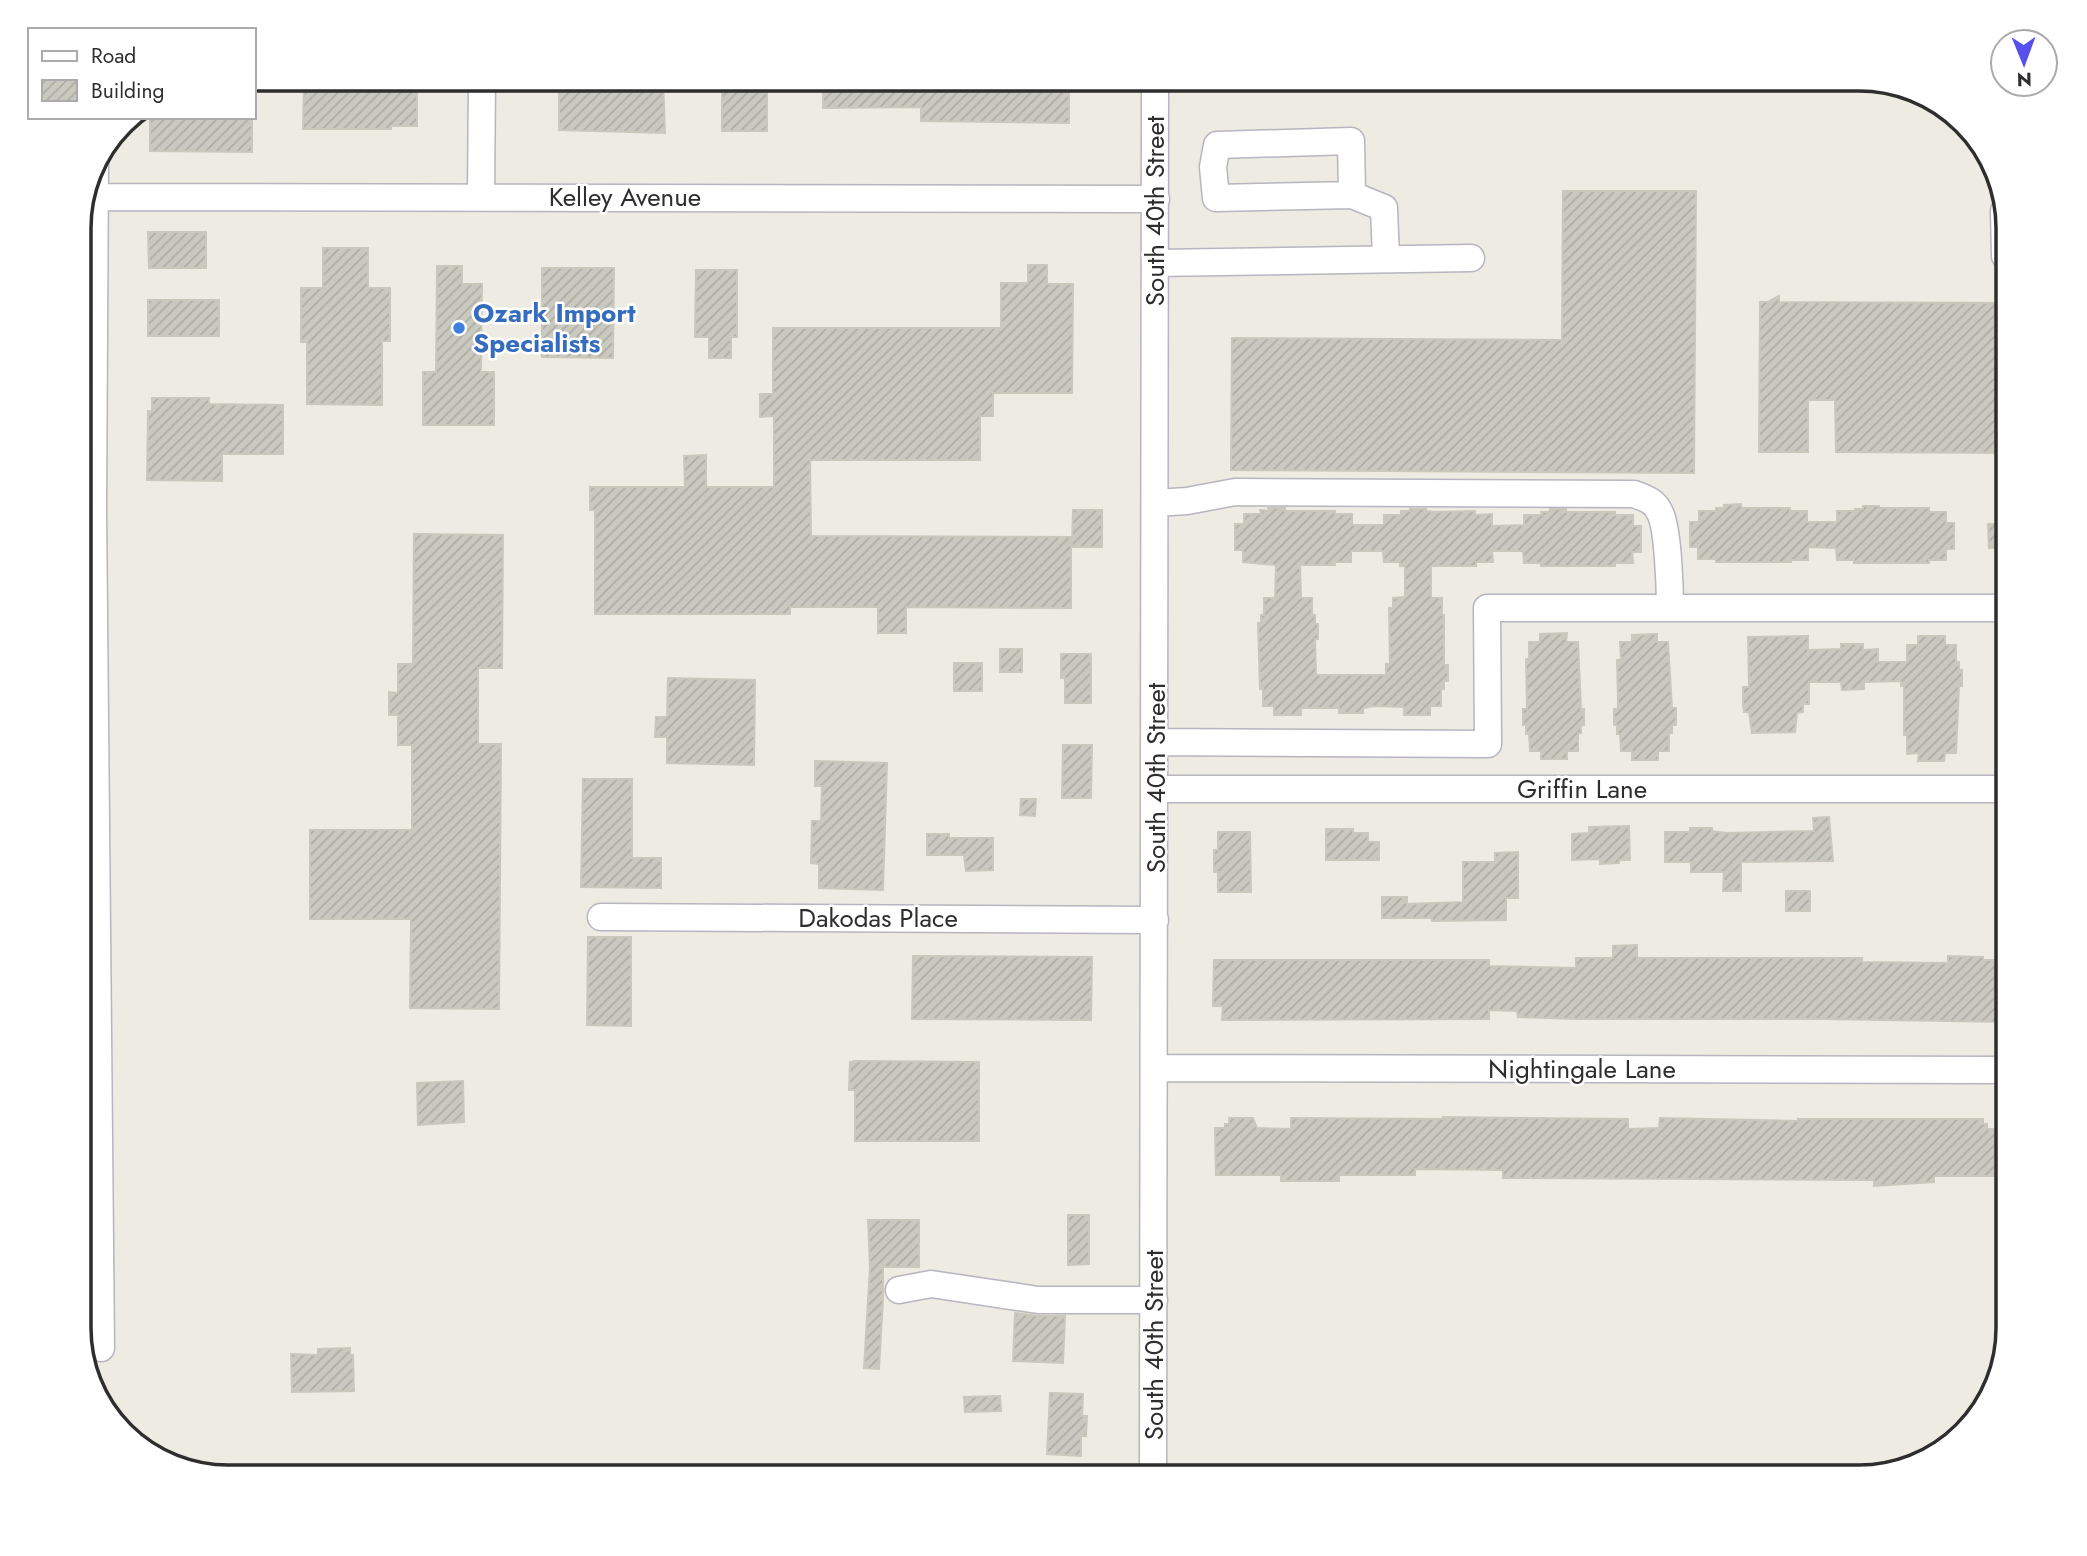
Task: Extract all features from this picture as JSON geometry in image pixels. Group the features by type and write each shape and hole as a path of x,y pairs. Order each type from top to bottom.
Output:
{"street":[{"path":"481,197 482,91"},
{"name":"South 40th Street","path":"1153,1465 1156,920 1155,91"},
{"path":"1352,195 1351,141 1217,145 1213,167 1216,198 1352,195 1384,208 1386,259"},
{"path":"91,300 95,197"},
{"name":"Kelley Avenue","path":"95,197 1156,199"},
{"path":"1156,263 1471,258"},
{"path":"1156,503 1187,501 1235,492 1634,494 1651,501 1661,514 1670,578 1670,608"},
{"path":"1156,742 1488,744 1487,608 1996,608"},
{"path":"91,789 101,1348"},
{"name":"Griffin Lane","path":"1156,789 1996,789"},
{"name":"Dakodas Place","path":"601,917 1156,920"},
{"name":"Nightingale Lane","path":"1155,1068 1996,1070"},
{"path":"899,1290 931,1284 1038,1300 1154,1300"}],"building":[{"path":"304,91 417,91 417,126 391,126 391,129 303,129"},
{"path":"559,91 663,91 665,133 559,130"},
{"path":"722,91 767,91 767,131 722,131"},
{"path":"823,91 1069,91 1069,123 921,121 921,107 823,108"},
{"path":"150,119 252,119 252,152 150,151"},
{"path":"1563,191 1696,191 1694,473 1231,470 1232,338 1562,340"},
{"path":"148,232 206,232 206,268 149,268"},
{"path":"323,248 368,248 368,288 390,288 390,341 382,341 382,405 307,404 307,342 301,342 301,288 323,288"},
{"path":"1028,265 1047,265 1047,284 1073,284 1072,393 993,393 993,416 980,416 980,460 810,460 811,536 1071,537 1071,608 906,607 906,633 878,633 878,607 790,607 790,614 595,614 595,510 590,510 590,487 685,487 684,456 706,455 706,487 774,487 774,416 760,417 760,394 773,394 773,328 1001,328 1001,283 1028,283"},
{"name":"Ozark Import Specialists","path":"437,266 462,266 462,284 482,284 481,372 494,372 494,425 423,425 423,372 436,372"},
{"path":"542,268 614,268 613,358 542,357"},
{"path":"696,270 737,270 737,337 731,337 731,358 709,358 709,337 695,337"},
{"path":"1779,296 1779,302 1996,303 1996,453 1836,452 1835,400 1808,400 1808,452 1759,452 1760,302 1768,302"},
{"path":"148,300 219,300 219,336 148,336"},
{"path":"152,398 209,398 209,404 283,405 283,454 222,454 222,481 147,480 148,411 152,411"},
{"path":"1741,504 1741,508 1790,508 1790,511 1807,511 1807,522 1837,522 1837,511 1855,511 1863,509 1863,506 1929,508 1929,512 1946,512 1946,523 1954,523 1954,549 1946,549 1946,560 1929,560 1929,563 1854,563 1854,560 1837,560 1836,548 1808,547 1808,560 1791,562 1716,562 1716,559 1698,559 1698,547 1690,547 1690,522 1699,522 1699,511 1716,511 1716,508 1724,508 1724,505"},
{"path":"1268,508 1285,508 1285,511 1335,511 1335,514 1352,514 1352,525 1384,525 1384,515 1401,515 1401,511 1410,509 1434,512 1475,511 1475,515 1492,514 1492,526 1524,525 1524,515 1542,515 1541,512 1550,512 1550,509 1566,509 1566,512 1615,512 1615,515 1633,515 1633,526 1641,526 1641,552 1632,552 1633,563 1615,563 1615,566 1541,566 1541,563 1524,563 1523,551 1492,551 1493,562 1476,562 1476,566 1431,566 1431,598 1442,598 1444,665 1448,665 1448,681 1444,681 1444,689 1441,689 1441,706 1430,706 1430,715 1404,715 1404,707 1375,706 1363,708 1363,713 1339,713 1339,708 1301,708 1301,715 1274,715 1274,706 1263,706 1263,689 1260,689 1258,623 1261,623 1261,615 1264,615 1264,598 1275,598 1276,565 1243,562 1243,550 1235,550 1235,524 1244,524 1244,514 1269,511","holes":["1351,551 1383,551 1384,562 1400,562 1400,566 1405,566 1405,597 1393,598 1393,608 1389,608 1390,664 1386,664 1386,675 1316,675 1315,639 1318,639 1318,624 1315,624 1315,615 1312,615 1312,598 1301,598 1300,565 1335,565 1335,562 1351,562"]},
{"path":"1073,510 1102,510 1102,547 1072,547"},
{"path":"1988,524 1996,524 1996,548 1989,548"},
{"path":"414,534 503,535 502,668 478,668 478,744 501,744 499,1009 410,1008 411,919 310,919 310,830 412,830 412,745 398,745 398,715 389,715 389,692 398,693 398,664 413,664"},
{"path":"1567,633 1566,642 1578,642 1584,725 1581,725 1581,733 1578,733 1578,751 1567,751 1567,759 1541,759 1541,751 1530,751 1529,734 1526,734 1526,725 1523,725 1523,709 1527,709 1526,659 1529,659 1529,642 1540,642 1540,634"},
{"path":"1657,634 1657,642 1668,642 1672,708 1676,708 1676,725 1672,725 1672,733 1669,733 1669,751 1658,751 1658,760 1632,760 1632,751 1621,751 1620,734 1617,734 1617,725 1614,725 1614,709 1618,709 1617,660 1621,660 1620,642 1632,642 1632,635"},
{"path":"1808,636 1808,650 1841,649 1841,644 1863,644 1863,650 1878,649 1878,662 1907,662 1907,645 1918,645 1918,636 1945,636 1945,645 1956,645 1956,662 1959,662 1959,670 1962,670 1956,753 1945,753 1944,761 1918,761 1919,753 1907,754 1907,735 1904,735 1904,686 1901,686 1901,681 1864,682 1864,689 1842,690 1841,682 1809,682 1809,704 1803,704 1803,712 1797,713 1795,732 1752,733 1749,712 1744,712 1743,704 1743,687 1749,687 1748,637"},
{"path":"1000,649 1022,649 1022,672 1000,672"},
{"path":"1061,654 1091,654 1091,703 1065,703"},
{"path":"954,663 982,663 982,691 954,691"},
{"path":"668,678 755,680 754,765 667,763 667,737 655,737 656,717 667,717"},
{"path":"1063,745 1092,745 1091,798 1062,798"},
{"path":"815,761 887,763 883,890 819,888 819,864 811,863 812,821 821,821 822,786 815,786"},
{"path":"583,779 632,779 632,858 661,858 661,888 581,887"},
{"path":"1021,799 1036,799 1035,816 1020,815"},
{"path":"1829,817 1833,861 1741,862 1741,891 1723,891 1724,872 1691,872 1691,862 1665,862 1665,832 1690,832 1690,828 1712,828 1712,831 1726,833 1814,831 1813,818"},
{"path":"1629,826 1630,860 1600,864 1600,859 1572,860 1572,834 1589,833 1589,827"},
{"path":"1326,829 1353,829 1353,833 1368,833 1368,842 1379,842 1379,860 1326,860"},
{"path":"1218,832 1250,832 1251,892 1218,892 1214,850 1218,850"},
{"path":"927,834 949,834 949,838 993,838 993,870 966,871 964,855 927,855"},
{"path":"1518,852 1518,898 1506,898 1506,920 1432,921 1432,918 1382,918 1382,897 1407,897 1407,904 1463,902 1463,862 1495,862 1495,853"},
{"path":"1786,891 1810,891 1810,911 1786,911"},
{"path":"588,937 631,937 631,1026 587,1025"},
{"path":"1637,945 1637,958 1862,958 1862,962 1948,963 1948,956 1983,957 1983,960 1996,960 1996,1022 1576,1019 1518,1017 1517,1011 1489,1010 1489,1019 1222,1020 1223,1006 1213,1006 1214,960 1489,960 1489,966 1576,968 1576,958 1613,958 1613,946"},
{"path":"913,956 1092,957 1091,1020 912,1019"},
{"path":"850,1062 979,1062 979,1141 855,1141 855,1090 849,1090"},
{"path":"463,1081 464,1122 418,1125 417,1083"},
{"path":"1229,1118 1253,1118 1257,1128 1291,1129 1291,1118 1628,1119 1628,1129 1659,1128 1660,1118 1798,1121 1983,1119 1987,1129 1996,1129 1996,1176 1934,1176 1934,1182 1874,1186 1874,1180 1503,1178 1503,1170 1415,1169 1415,1175 1339,1175 1339,1181 1281,1181 1281,1175 1216,1175 1215,1128 1225,1128 1225,1124 1229,1124"},
{"path":"1068,1215 1089,1215 1089,1264 1068,1265"},
{"path":"868,1220 919,1220 919,1267 883,1267 879,1369 864,1368 870,1267"},
{"path":"1015,1313 1065,1316 1063,1363 1013,1361"},
{"path":"350,1348 350,1355 353,1355 354,1391 292,1392 291,1354 318,1355 318,1349"},
{"path":"1050,1393 1083,1394 1082,1416 1087,1416 1086,1436 1081,1436 1081,1456 1047,1454"},
{"path":"1000,1396 1001,1411 965,1412 964,1397"}],"place":[{"name":"Ozark Import Specialists","path":"459,328"}]}
